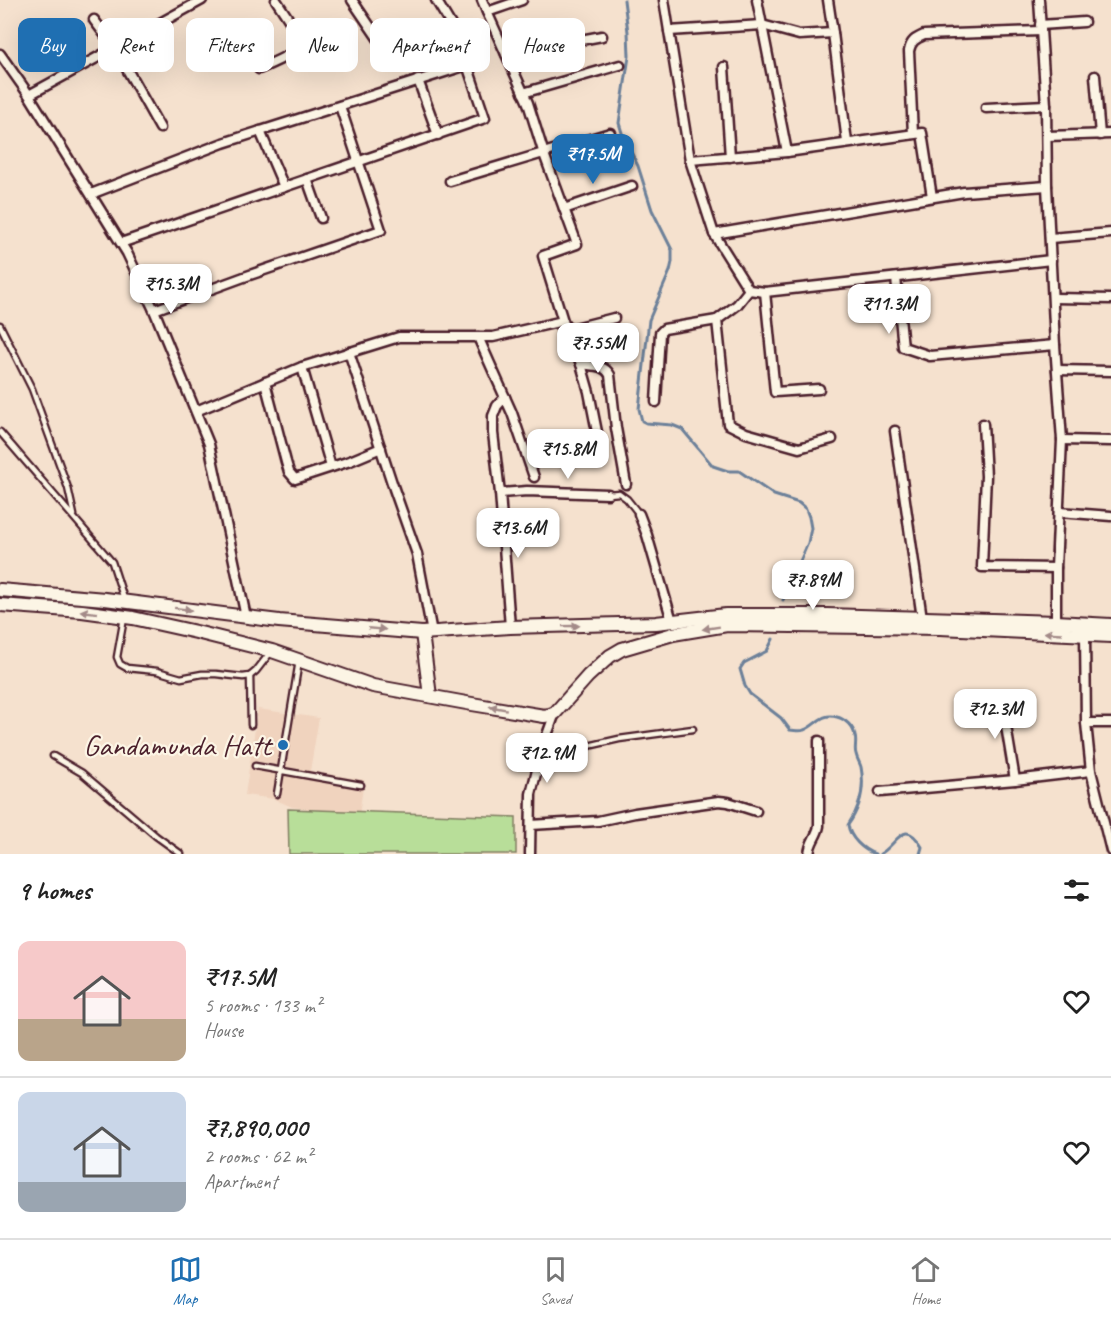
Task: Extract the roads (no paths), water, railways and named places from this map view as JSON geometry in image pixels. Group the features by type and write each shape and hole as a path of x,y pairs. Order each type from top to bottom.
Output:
{"main road":[{"path":"0,590 125,601 279,621 427,633 510,627 586,626 672,621 726,615 826,615 1111,625"},
{"path":"0,605 82,611 124,617 272,651 374,686 550,716 588,676 610,656 622,649 673,634 728,625 940,628 1111,636"},
{"path":"427,633 430,696"}],"street":[{"path":"274,62 295,52 301,42 299,35 276,0"},
{"path":"351,0 370,27"},
{"path":"436,0 447,18"},
{"path":"482,0 502,45"},
{"path":"487,12 522,0"},
{"path":"664,0 690,160 714,234 749,291"},
{"path":"757,0 787,152"},
{"path":"828,0 846,142"},
{"path":"1039,0 1047,105 1047,186 1062,440 1056,622"},
{"path":"169,18 200,1"},
{"path":"94,20 98,25"},
{"path":"913,134 909,51 910,44 915,39 924,35 1040,28 1084,22"},
{"path":"669,31 762,26 799,35 833,33"},
{"path":"585,39 602,36"},
{"path":"0,54 121,243 154,310 210,444 246,617"},
{"path":"28,95 98,57"},
{"path":"523,93 620,65"},
{"path":"724,66 730,157"},
{"path":"128,72 160,128"},
{"path":"91,194 223,143 444,72"},
{"path":"121,243 485,118 469,72"},
{"path":"514,72 528,103 577,244 543,256 563,321 581,364 598,437"},
{"path":"1095,76 1100,135"},
{"path":"418,80 438,135"},
{"path":"986,108 1047,105"},
{"path":"154,310 381,230 340,106"},
{"path":"260,131 284,187"},
{"path":"690,160 787,152 922,133 932,197"},
{"path":"450,181 610,134"},
{"path":"1047,136 1111,134"},
{"path":"307,179 321,218"},
{"path":"564,209 632,186"},
{"path":"714,234 964,192 1047,186"},
{"path":"1050,238 1111,233"},
{"path":"749,291 765,292 1051,260"},
{"path":"896,278 903,347 930,356 1055,345"},
{"path":"656,402 660,333 664,329 717,320 737,305 749,291"},
{"path":"765,292 775,392 819,389"},
{"path":"1054,298 1111,299"},
{"path":"567,330 614,318"},
{"path":"717,320 728,424 746,433 799,448 832,439"},
{"path":"196,411 302,367 399,337 493,337 563,321"},
{"path":"478,337 512,413 534,477"},
{"path":"350,352 417,554 427,633"},
{"path":"581,364 602,367 610,375 626,484"},
{"path":"302,367 331,467"},
{"path":"1057,370 1111,371"},
{"path":"265,382 289,472 295,479 381,448"},
{"path":"505,397 497,406 493,416 493,433 510,627"},
{"path":"983,424 986,476 982,567 1056,568"},
{"path":"895,431 922,618"},
{"path":"1062,440 1111,441"},
{"path":"500,493 608,494"},
{"path":"1059,512 1111,516"},
{"path":"639,514 672,621"},
{"path":"1084,634 1086,723 1091,771 1111,851"},
{"path":"1001,696 1015,780"},
{"path":"530,854 531,794 540,757 555,713"},
{"path":"1086,723 1111,723"},
{"path":"809,854 811,842 819,831 819,741"},
{"path":"880,792 1091,771"},
{"path":"531,825 598,821 635,813 719,801 756,811"}],"lane":[{"path":"0,325 32,389 68,488 74,518"},
{"path":"0,432 112,562 125,601"},
{"path":"608,494 619,494 627,499 639,514"},
{"path":"124,617 117,657 122,666 157,671 181,678 202,674 243,677 250,676 256,671 272,651"},
{"path":"277,794 299,661"},
{"path":"250,676 251,725"},
{"path":"540,757 619,739 693,729"},
{"path":"53,756 82,774 181,854"},
{"path":"255,766 361,785"}],"waterway":[{"path":"624,0 629,56 619,123 638,166 652,210 672,250 670,271 649,320 639,409 642,421 672,425 682,429 713,466 728,471 739,471 774,495 799,503 806,509 811,528 808,543 783,600"},
{"path":"773,639 767,651 744,663 740,669 745,686 750,694 781,718 790,730 802,731 827,716 837,717 849,724 856,738 855,752 861,767 862,790 856,812 848,825 858,843 875,854"},
{"path":"880,854 905,833 916,838 922,847 920,854"}],"place":[{"name":"Gandamunda Hatt","path":"283,745"}]}
